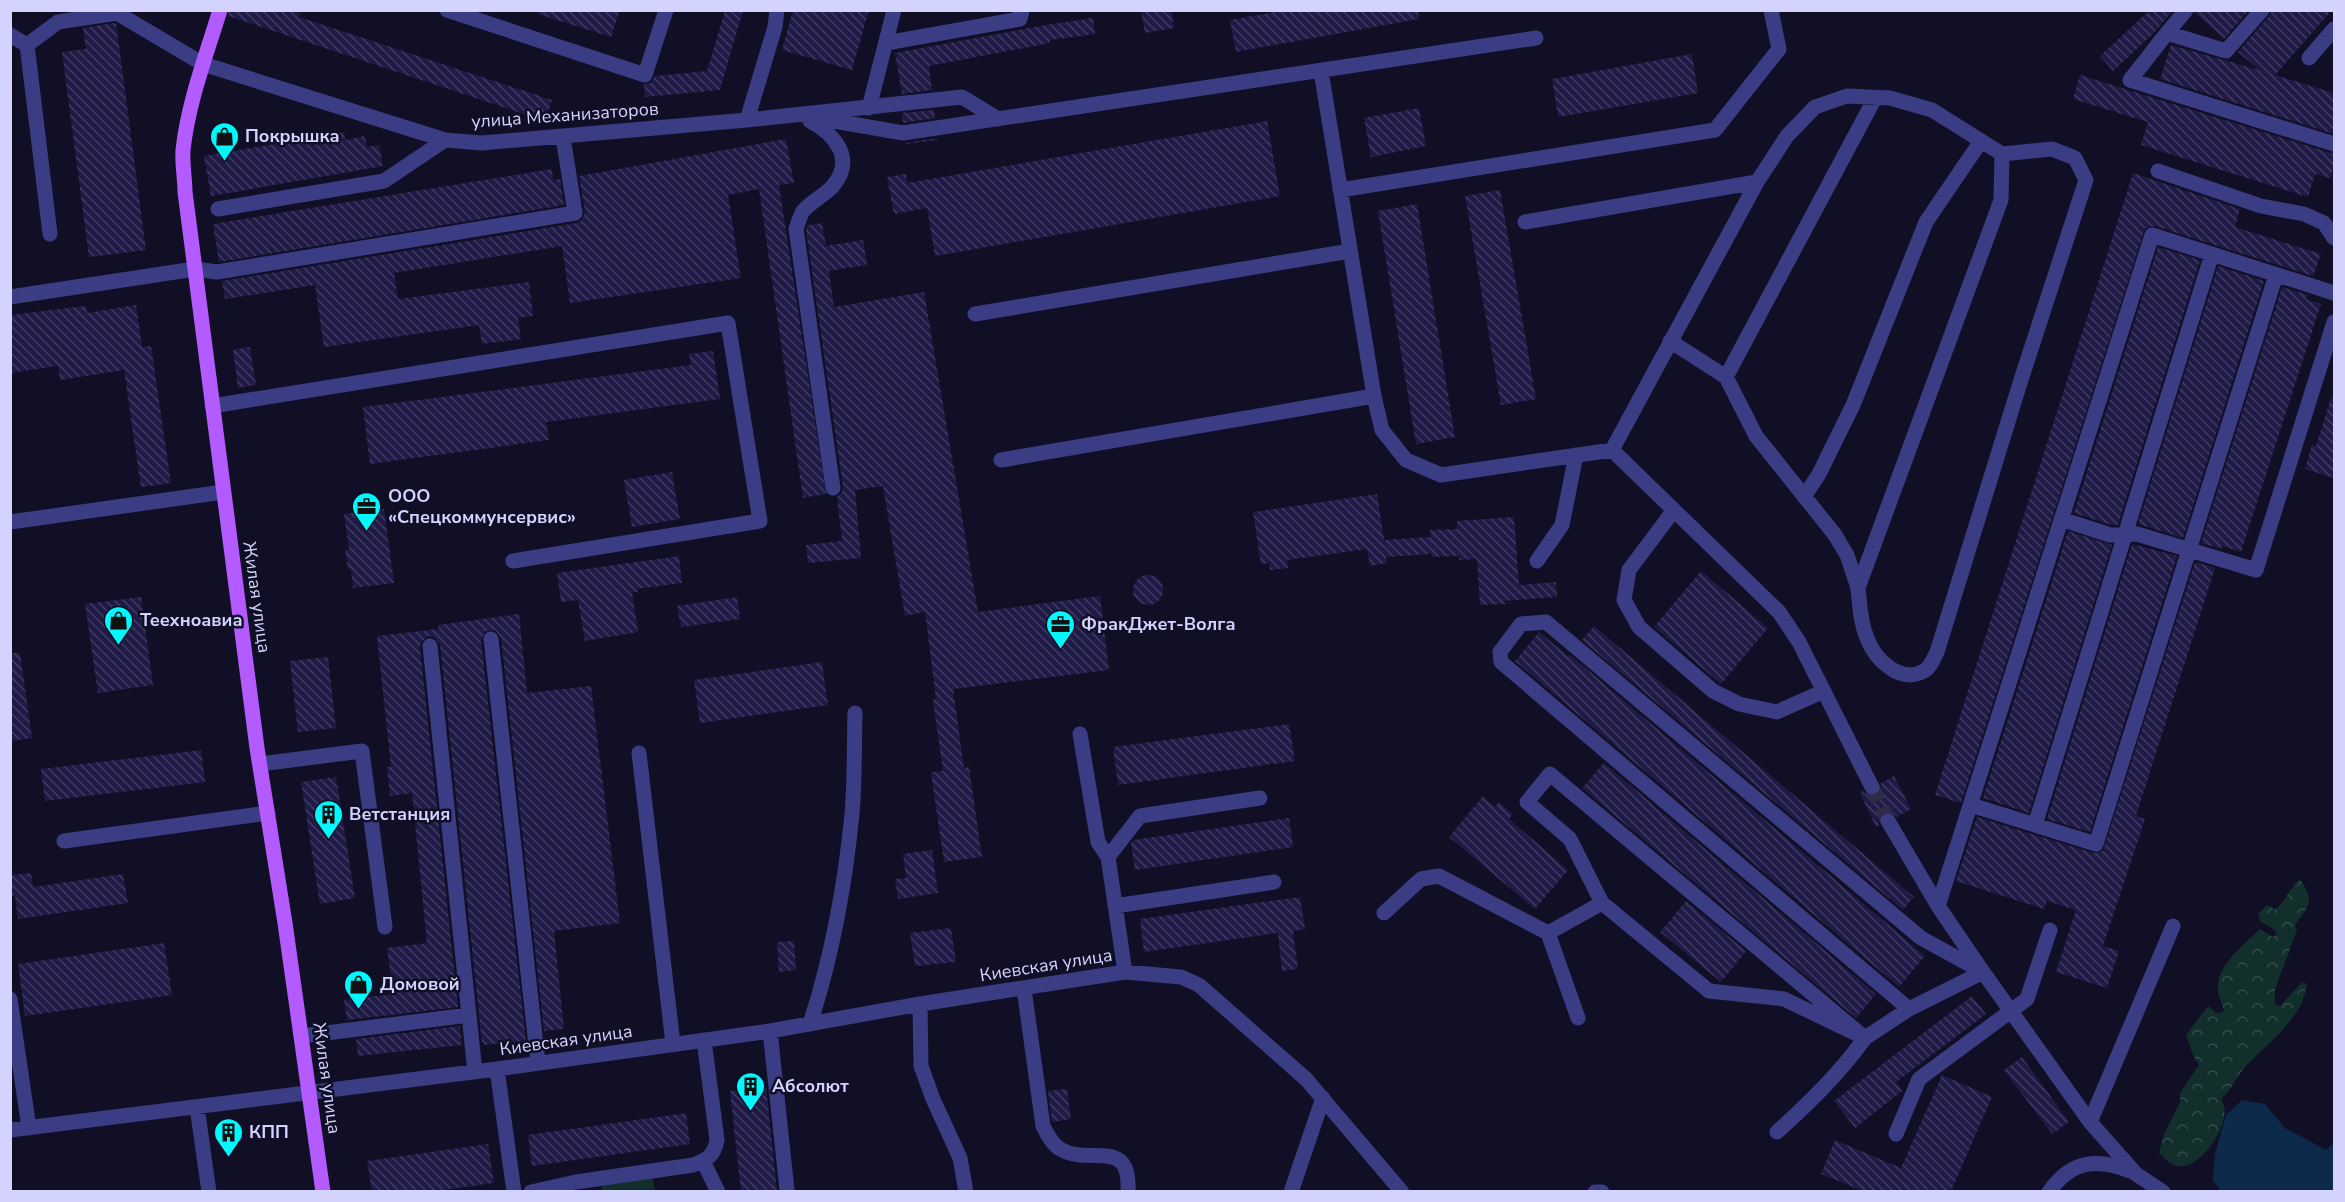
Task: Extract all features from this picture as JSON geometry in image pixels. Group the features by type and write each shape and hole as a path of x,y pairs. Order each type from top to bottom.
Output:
{"main road":[{"name":"Жилая улица","path":"220,10 203,64 183,151 185,192 260,764 302,1036 323,1191"}],"street":[{"path":"447,10 645,75 666,10"},
{"path":"747,120 775,27 777,10"},
{"path":"869,108 894,10"},
{"path":"886,43 1020,19 1022,11 1019,10"},
{"path":"1340,190 1715,130 1779,49 1771,10"},
{"path":"2186,10 2130,81 2334,144"},
{"path":"2167,33 2226,51 2262,10"},
{"name":"улица Механизаторов","path":"27,45 58,22 117,13 136,17 203,64 445,140 482,143 800,115 962,97 998,119"},
{"path":"2309,58 2334,29"},
{"path":"10,35 27,45 50,234"},
{"path":"800,115 903,133 1536,38"},
{"path":"1321,70 1374,396 1382,430 1406,460 1441,475 1612,450"},
{"path":"1612,450 1670,341 1757,182 1787,136 1815,107 1847,96 1890,98 1932,110 2002,154 2052,149 2075,158 2086,180 1937,652 1926,670 1911,675 1896,673 1877,656 1867,639 1861,618 1858,588 1847,555 1835,535 1756,436 1726,377 1670,341"},
{"path":"1726,377 1875,98"},
{"path":"800,115 824,129 837,143 843,158 841,174 831,187 802,213 796,228 833,488"},
{"path":"10,297 195,269 217,272 575,213 563,137"},
{"path":"218,209 384,181 445,140"},
{"path":"1804,497 1819,474 1853,405 1926,222 1981,141"},
{"path":"1858,588 2001,200 2002,154"},
{"path":"2158,171 2261,206 2304,214 2324,223 2334,238"},
{"path":"1525,222 1757,182"},
{"path":"1938,906 2152,235 2276,274 2333,288"},
{"path":"975,314 1350,251"},
{"path":"2036,825 2212,254"},
{"path":"1971,805 2096,844 2276,274"},
{"path":"2061,519 2110,534 2137,534 2256,570 2334,322"},
{"path":"212,406 728,323 760,521 513,561"},
{"path":"1001,460 1374,396"},
{"path":"1612,450 1779,612 1799,642 1872,787"},
{"path":"1537,561 1562,525 1576,455"},
{"path":"10,522 223,492"},
{"path":"1674,510 1629,570 1624,600 1639,627 1713,690 1739,704 1776,712 1824,691"},
{"path":"1909,1009 1501,662 1500,652 1521,624 1546,622 1922,938 1983,972"},
{"path":"491,639 538,1063"},
{"path":"430,646 475,1072"},
{"path":"810,1024 824,981 839,916 852,813 855,713"},
{"path":"1080,734 1098,842 1108,857 1125,972"},
{"path":"260,764 362,751 385,927"},
{"path":"639,753 673,1044"},
{"path":"1550,774 1865,1038 1784,999 1709,991 1602,903 1570,839 1527,802 1550,774"},
{"path":"1108,857 1140,816 1260,798"},
{"path":"64,841 268,813"},
{"path":"1888,821 1938,906 2010,1011 2090,1122 2136,1174"},
{"path":"1384,913 1421,879 1439,876 1548,933 1578,1017"},
{"path":"1115,906 1274,882"},
{"path":"1548,933 1602,903"},
{"path":"2090,1122 2173,926"},
{"path":"1896,1134 1919,1079 2027,999 2050,930"},
{"name":"Киевская улица","path":"10,1130 475,1072 770,1031 920,1004 1125,972 1181,977 1199,985 1298,1071 1402,1191"},
{"path":"1777,1132 1817,1097 1844,1067 1865,1038 1909,1009 1983,972"},
{"path":"1024,989 1043,1126 1046,1132 1059,1148 1072,1154 1109,1156 1118,1159 1126,1166 1129,1175 1128,1191"},
{"path":"10,999 29,1128"},
{"path":"920,1004 921,1066 933,1099 960,1158 966,1191"},
{"path":"302,1036 469,1015"},
{"path":"770,1031 787,1190"},
{"path":"531,1191 703,1161 715,1150 717,1140 704,1040"},
{"path":"497,1069 514,1191"},
{"path":"1292,1191 1323,1098"},
{"path":"197,1107 209,1191"},
{"path":"703,1161 718,1191"},
{"path":"2049,1191 2059,1178 2076,1167 2095,1163 2112,1164 2136,1174 2163,1191"},
{"path":"1595,1191 1602,1191"}],"green space":[{"path":"2300,879 2308,893 2309,903 2295,925 2297,930 2275,989 2275,1004 2280,1006 2302,982 2307,984 2304,996 2285,1027 2246,1066 2222,1098 2224,1119 2213,1142 2196,1160 2187,1165 2173,1164 2159,1153 2164,1134 2180,1102 2180,1093 2199,1065 2186,1035 2208,1006 2216,1013 2224,1010 2218,994 2221,973 2239,949 2260,929 2273,937 2277,934 2275,930 2261,922 2258,914 2266,906 2271,906 2274,910 2278,907"},
{"path":"652,1175 655,1191 602,1191 601,1183"}],"water":[{"path":"2242,1100 2265,1104 2285,1128 2326,1150 2334,1143 2334,1191 2221,1191 2213,1180 2215,1154 2226,1115"}],"building":[{"path":"229,10 301,10 299,17 552,100 545,121 228,16"},
{"path":"539,10 620,10 611,37 538,14"},
{"path":"725,10 743,10 720,90 645,97 644,84 651,83 655,76 707,71"},
{"path":"793,10 869,10 852,70 782,50"},
{"path":"1141,10 1171,10 1174,28 1145,33"},
{"path":"1286,10 1418,10 1419,19 1236,52 1230,20"},
{"path":"2150,10 2173,10 2155,32 2113,71 2100,56"},
{"path":"2196,10 2249,10 2224,39 2195,13"},
{"path":"2272,10 2332,10 2275,75 2334,93 2334,134 2160,79 2171,45 2259,70 2238,52"},
{"path":"1093,18 1095,34 1050,40 1050,43 929,66 932,90 902,94 895,53"},
{"path":"115,23 118,25 116,25 146,250 89,257 62,52 86,49 83,28"},
{"path":"1692,54 1698,93 1558,117 1552,79"},
{"path":"2080,75 2334,154 2334,165 2330,178 2315,174 2308,197 2141,145 2148,122 2073,99"},
{"path":"1419,108 1426,146 1371,157 1364,118"},
{"path":"934,110 935,118 903,123 902,113"},
{"path":"1267,121 1280,196 935,256 927,208 894,214 887,177 906,174 907,183"},
{"path":"344,132 345,140 365,136 367,147 379,145 383,166 211,196 204,156"},
{"path":"938,138 938,140 905,144 905,143"},
{"path":"786,139 794,183 779,185 826,494 803,498 759,189 728,195 741,278 570,303 562,246 394,273 398,299 529,282 533,316 518,318 521,339 482,344 479,325 324,347 315,285 225,299 222,281 577,223 582,220 585,212 579,176"},
{"path":"552,169 553,180 560,179 564,205 219,262 213,224"},
{"path":"2133,173 2240,209 2235,227 2321,254 2313,276 2155,226 2145,228 1961,803 1935,795"},
{"path":"1500,190 1536,399 1501,405 1465,196"},
{"path":"1417,204 1455,437 1416,444 1378,211"},
{"path":"822,223 826,246 863,240 867,265 829,271 834,307 924,292 978,612 1100,596 1109,670 953,689 964,768 969,767 982,857 944,862 931,772 943,771 933,700 936,699 925,612 905,616 883,486 855,490 861,558 808,563 806,545 842,541 837,497 843,487 806,230 808,225"},
{"path":"2158,247 2200,260 2118,525 2111,525 2074,513"},
{"path":"2218,266 2264,281 2183,538 2138,524"},
{"path":"2282,287 2308,295 2306,299 2321,304 2241,552 2222,546 2221,549 2201,543"},
{"path":"136,305 142,347 151,346 171,483 141,487 124,370 60,380 58,366 10,373 10,315 86,306 87,313"},
{"path":"250,347 256,385 238,388 233,350"},
{"path":"713,351 720,399 546,422 549,440 370,464 363,407 691,365 689,354"},
{"path":"2331,398 2334,399 2334,478 2305,469 2312,445 2316,446"},
{"path":"672,472 680,519 632,527 624,480"},
{"path":"1377,494 1384,540 1431,537 1430,530 1457,529 1457,521 1514,517 1519,585 1556,582 1557,597 1480,605 1477,559 1459,560 1459,556 1432,557 1432,554 1386,557 1387,563 1370,566 1367,549 1287,560 1288,568 1270,570 1269,563 1261,564 1253,512"},
{"name":"ООО «Спецкоммунсервис»","path":"384,509 394,583 353,588 351,569 348,569 345,550 349,549 344,514"},
{"path":"2068,531 2112,545 2029,813 1983,798"},
{"path":"2132,544 2177,556 2090,832 2047,819"},
{"path":"679,556 682,583 637,589 638,592 632,592 638,632 585,641 578,600 561,602 557,573"},
{"path":"2195,562 2215,568 2136,816 2145,819 2103,946 2119,951 2107,988 2056,972 2076,910 2047,901 2044,909 1956,881 1977,817 2093,853 2103,851"},
{"path":"1701,571 1768,628 1721,684 1654,627"},
{"path":"1148,575 1159,579 1163,590 1159,601 1148,605 1137,601 1133,590 1137,579"},
{"name":"Теехноавиа","path":"141,597 153,685 98,693 85,604"},
{"path":"737,597 740,619 681,627 677,606"},
{"path":"519,614 527,693 591,686 620,923 554,931 564,1029 544,1031 501,638 495,630 486,631 481,640 526,1041 484,1045 484,1042 482,1043 440,645 434,637 428,636 421,642 420,647 458,1007 347,1020 344,1000 393,994 387,948 427,943 412,793 390,796 387,767 391,767 377,636 439,629 438,625"},
{"path":"1594,626 1914,897 1903,910 1582,640"},
{"path":"1539,632 1568,656 1570,655 1925,956 1899,987 1515,661"},
{"path":"10,653 20,653 32,738 10,741"},
{"path":"328,657 336,728 298,732 290,661"},
{"path":"822,662 828,705 700,723 694,680"},
{"path":"1289,724 1295,761 1118,785 1113,747"},
{"path":"201,750 205,782 45,801 41,769"},
{"path":"1604,763 1876,994 1856,1018 1582,788"},
{"path":"1894,776 1911,809 1897,817 1892,812 1884,812 1879,817 1879,825 1876,827 1860,793 1863,791 1867,795 1876,796 1880,792 1881,783"},
{"name":"Ветстанция","path":"336,777 355,898 320,904 301,782"},
{"path":"1483,796 1495,807 1499,802 1513,814 1509,819 1568,870 1535,909 1449,837"},
{"path":"1289,818 1293,847 1135,870 1131,843 1133,840"},
{"path":"932,850 938,893 898,899 895,879 906,878 903,854"},
{"path":"31,873 33,887 123,874 128,903 18,919 15,895 10,896 10,875"},
{"path":"1300,897 1305,929 1293,931 1298,969 1282,971 1278,933 1144,952 1140,919"},
{"path":"1686,901 1746,951 1721,982 1660,932"},
{"path":"951,928 956,962 915,966 910,933"},
{"path":"794,941 796,970 779,972 777,942"},
{"path":"164,943 172,995 25,1016 18,964"},
{"path":"1972,996 1986,1014 1896,1082 1902,1091 1855,1128 1834,1101"},
{"path":"460,1026 462,1045 358,1056 356,1039"},
{"path":"2022,1057 2069,1122 2052,1134 2004,1070"},
{"path":"1942,1075 1992,1097 1951,1191 1863,1191 1821,1174 1835,1140 1901,1168"},
{"path":"766,1087 777,1191 741,1191 730,1091"},
{"path":"1067,1089 1071,1119 1052,1122 1048,1091"},
{"path":"686,1113 690,1144 532,1166 528,1135"},
{"path":"488,1144 494,1183 435,1191 372,1191 367,1161"}],"tunnel":[{"path":"1872,787 1888,821"}],"place":[{"name":"Покрышка","path":"224,162"},
{"name":"ООО «Спецкоммунсервис»","path":"367,532"},
{"name":"Теехноавиа","path":"119,646"},
{"name":"ФракДжет-Волга","path":"1060,650"},
{"name":"Ветстанция","path":"328,840"},
{"name":"Домовой","path":"359,1010"},
{"name":"Абсолют","path":"751,1112"},
{"name":"КПП","path":"228,1158"}]}
